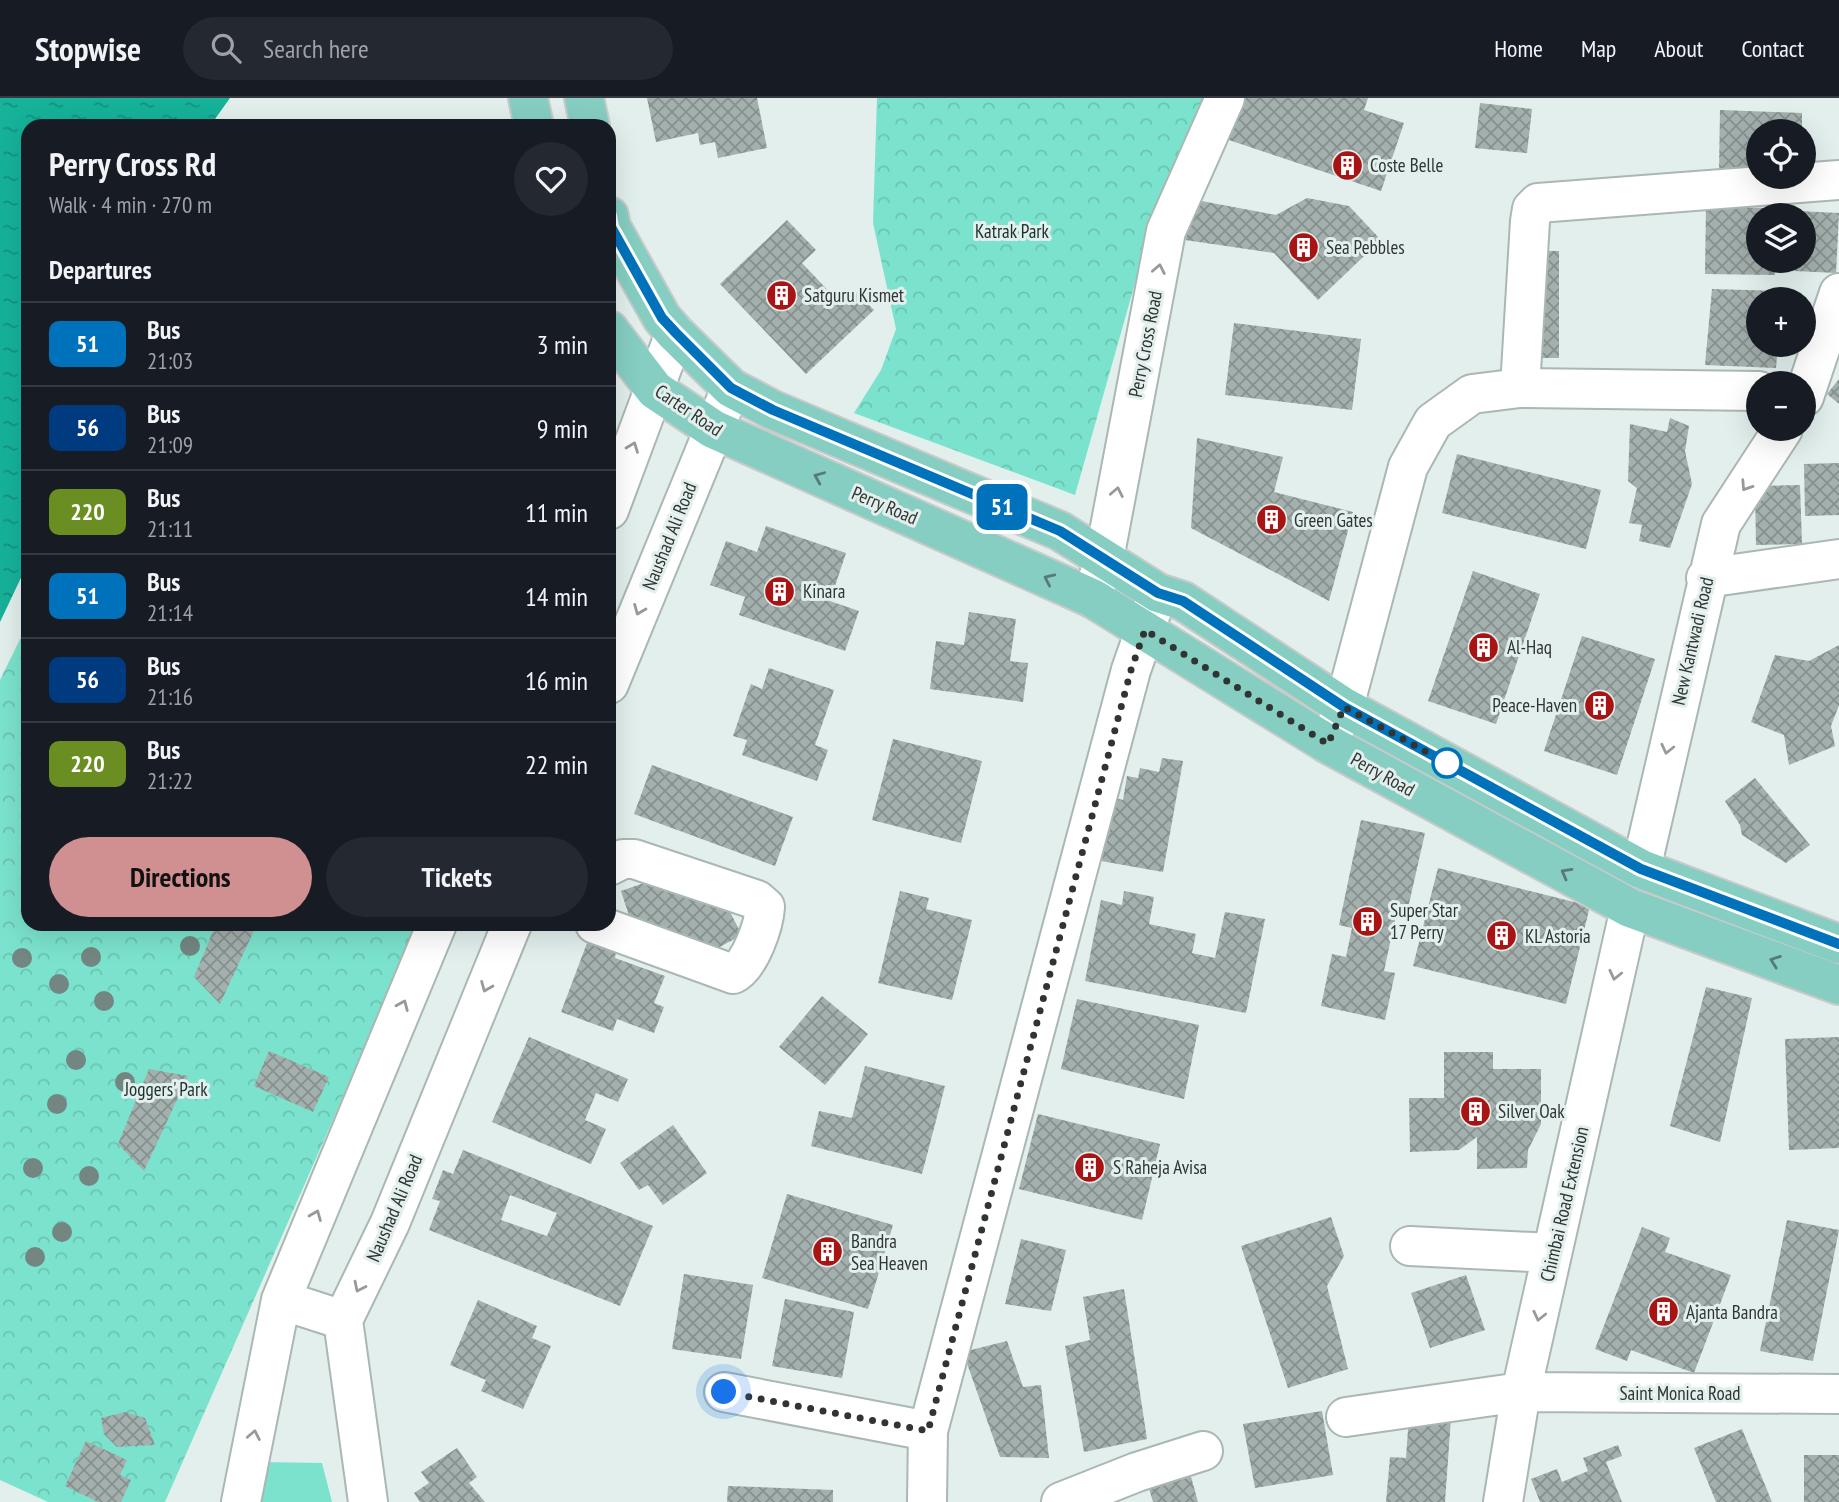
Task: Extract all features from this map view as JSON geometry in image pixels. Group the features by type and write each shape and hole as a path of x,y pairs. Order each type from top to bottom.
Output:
{"main road":[{"path":"528,98 532,119"},
{"path":"584,98 588,119"},
{"path":"616,236 656,307 676,333 731,388"},
{"name":"Carter Road","path":"616,339 655,390 713,429 750,447"},
{"name":"Perry Road","path":"731,388 773,410 1060,531 1158,593 1183,601 1344,707 1641,869"},
{"name":"Perry Road","path":"750,447 1092,598 1328,744 1630,908 1839,985"},
{"path":"1630,908 1641,869 1839,944"}],"street":[{"name":"Perry Cross Road","path":"1092,598 1104,559 1166,231 1225,98"},
{"path":"1520,388 1530,221 1532,209 1538,204 1839,180"},
{"path":"1813,371 1839,293"},
{"path":"616,492 676,333"},
{"name":"Naushad Ali Road","path":"616,663 731,388"},
{"path":"1328,744 1344,707 1408,467 1433,422 1472,394 1520,388 1746,391"},
{"name":"New Kantwadi Road","path":"1641,869 1706,579 1721,524 1775,441"},
{"path":"1706,579 1839,559"},
{"path":"927,1502 928,1431 1131,670 1158,593"},
{"path":"614,931 733,974 744,964 764,917 765,907 757,900 634,859 616,862"},
{"name":"Chimbai Road Extension","path":"1503,1502 1521,1392 1630,908"},
{"path":"241,1502 281,1300 434,931"},
{"name":"Naushad Ali Road","path":"343,1320 390,1223 509,931"},
{"path":"1410,1246 1552,1253"},
{"path":"281,1300 343,1320 368,1502"},
{"path":"724,1392 928,1431"},
{"name":"Saint Monica Road","path":"1346,1417 1521,1392 1839,1394"},
{"path":"1061,1502 1137,1472 1203,1451"}],"green space":[{"name":"Katrak Park","path":"877,98 1205,98 1145,248 1075,495 854,413 881,370 896,329 873,223"},
{"name":"Joggers' Park","path":"21,637 21,931 416,931 165,1502 48,1502 0,1480 0,680"},
{"path":"262,1462 322,1463 332,1502 251,1502"}],"water":[{"path":"0,98 230,98 215,119 21,119 21,578 0,622"}],"building":[{"path":"647,98 757,98 767,148 718,158 715,142 700,145 698,133 656,142"},
{"name":"Coste Belle","path":"1240,98 1368,98 1364,110 1404,123 1381,191 1226,139"},
{"path":"1480,103 1532,109 1527,153 1475,148"},
{"path":"1720,110 1802,113 1802,119 1746,119 1746,171 1719,170"},
{"name":"Sea Pebbles","path":"1307,198 1349,206 1381,240 1318,300 1274,253 1185,240 1191,199 1276,215"},
{"path":"1706,207 1746,208 1746,273 1775,275 1705,274"},
{"path":"1816,212 1839,213 1836,273 1816,272"},
{"name":"Satguru Kismet","path":"787,220 816,250 802,263 839,302 853,289 874,310 806,374 720,284"},
{"path":"1524,251 1559,251 1559,358 1524,358"},
{"path":"1712,289 1746,290 1746,357 1777,357 1776,368 1705,365"},
{"path":"1234,323 1361,339 1352,410 1225,395"},
{"path":"1839,379 1839,404 1827,394"},
{"path":"1670,418 1689,426 1685,451 1692,484 1670,548 1639,541 1642,525 1629,523 1637,488 1628,481 1630,424 1667,432"},
{"name":"Green Gates","path":"1197,438 1283,457 1274,492 1353,512 1329,601 1191,528"},
{"path":"1457,454 1601,490 1586,549 1442,513"},
{"path":"1839,463 1839,515 1805,516 1804,464"},
{"path":"1800,485 1802,544 1756,545 1755,486"},
{"name":"Kinara","path":"766,526 846,553 830,601 859,611 845,651 739,615 745,597 710,585 726,541 757,552"},
{"name":"Al-Haq","path":"1473,571 1540,594 1496,724 1428,701"},
{"path":"969,612 1016,619 1010,661 1028,663 1023,702 930,689 936,641 964,645"},
{"name":"Peace-Haven","path":"1582,636 1655,659 1617,775 1544,751"},
{"path":"1839,645 1839,705 1831,726 1835,746 1789,765 1784,735 1751,722 1775,655 1809,661"},
{"path":"769,668 834,690 815,745 828,750 817,781 742,755 747,740 733,736 751,684 762,689"},
{"path":"893,739 982,761 961,843 872,820"},
{"path":"1162,758 1183,761 1163,872 1101,861 1112,797 1123,800 1127,776 1138,778 1140,768 1159,772"},
{"path":"652,765 793,817 775,866 634,814"},
{"path":"1755,778 1810,845 1786,863 1742,835 1740,825 1725,801"},
{"name":"Super Star 17 Perry","path":"1361,820 1425,833 1406,917 1396,915 1384,971 1395,973 1385,1020 1321,1006 1332,954 1346,957 1352,928 1339,925"},
{"name":"KL Astoria","path":"1438,868 1590,906 1566,1004 1413,966"},
{"path":"658,878 718,889 742,935 703,956 693,937 635,934 621,891"},
{"path":"900,891 929,898 926,909 972,920 952,1000 878,983"},
{"path":"1124,891 1154,897 1149,924 1196,934 1192,953 1215,958 1225,912 1265,919 1246,1013 1085,981 1101,900 1122,905"},
{"path":"213,931 254,931 220,1004 194,977"},
{"path":"587,943 616,953 615,958 665,976 654,1003 664,1007 654,1033 617,1019 613,1031 561,1012"},
{"path":"1706,987 1752,998 1720,1142 1670,1126"},
{"path":"822,996 868,1034 825,1085 779,1047"},
{"path":"1077,999 1199,1025 1184,1099 1061,1069"},
{"path":"529,1037 628,1079 618,1102 596,1093 585,1120 606,1129 591,1164 492,1122"},
{"path":"1839,1037 1839,1148 1789,1150 1785,1039"},
{"path":"269,1051 329,1077 313,1112 254,1086"},
{"name":"Silver Oak","path":"1444,1052 1493,1052 1493,1069 1541,1069 1541,1124 1528,1150 1527,1168 1477,1169 1477,1137 1459,1150 1410,1152 1409,1098 1444,1098"},
{"path":"865,1066 945,1086 922,1174 811,1146 819,1111 852,1118"},
{"path":"149,1069 188,1076 144,1171 118,1144"},
{"name":"S Raheja Avisa","path":"1038,1114 1160,1144 1142,1220 1019,1189"},
{"path":"673,1125 707,1173 663,1205 648,1185 639,1190 620,1163"},
{"path":"463,1150 653,1226 620,1306 429,1230 440,1201 432,1199 443,1170 453,1174","holes":["510,1195 557,1213 547,1236 501,1220"]},
{"name":"Bandra Sea Heaven","path":"787,1194 893,1225 868,1309 762,1278"},
{"path":"1331,1217 1344,1256 1327,1286 1348,1369 1288,1388 1241,1246"},
{"path":"1787,1220 1839,1230 1813,1361 1760,1351"},
{"name":"Ajanta Bandra","path":"1642,1227 1670,1238 1665,1252 1731,1275 1694,1373 1631,1350 1627,1361 1595,1349"},
{"path":"1021,1239 1066,1250 1051,1311 1005,1304"},
{"path":"684,1274 753,1285 741,1359 672,1349"},
{"path":"1466,1275 1485,1330 1430,1348 1411,1293"},
{"path":"1124,1289 1147,1439 1084,1452 1065,1346 1090,1340 1083,1297"},
{"path":"785,1299 854,1312 842,1378 772,1366"},
{"path":"478,1300 537,1326 532,1338 551,1346 523,1409 481,1391 486,1380 450,1365"},
{"path":"1007,1341 1023,1387 1041,1385 1049,1458 1000,1457 963,1352"},
{"path":"1322,1411 1333,1475 1255,1488 1243,1424"},
{"path":"125,1412 145,1418 155,1445 117,1447 104,1434 101,1418"},
{"path":"1409,1415 1451,1418 1445,1502 1386,1502 1390,1457 1406,1458"},
{"path":"1742,1429 1772,1502 1716,1502 1694,1448"},
{"path":"86,1441 127,1460 120,1475 131,1480 121,1502 98,1502 65,1486"},
{"path":"1618,1445 1622,1456 1606,1462 1622,1502 1540,1502 1531,1479 1557,1469 1562,1482 1588,1471 1583,1458"},
{"path":"457,1448 477,1477 469,1483 485,1502 420,1502 414,1493 429,1483 421,1472"},
{"path":"1804,1455 1839,1455 1839,1502 1804,1502"},
{"path":"1188,1466 1198,1502 1153,1502 1146,1478"},
{"path":"728,1486 833,1490 833,1502 727,1502"}],"bus line":[{"name":"51","path":"616,236 662,318 731,388 773,410 1060,531 1158,593 1183,601 1344,707 1641,869 1839,944"}],"place":[{"name":"Coste Belle","path":"1347,165"},
{"name":"Sea Pebbles","path":"1303,247"},
{"name":"Satguru Kismet","path":"781,295"},
{"name":"Green Gates","path":"1271,520"},
{"name":"Kinara","path":"780,591"},
{"name":"Al-Haq","path":"1484,647"},
{"name":"Peace-Haven","path":"1600,705"},
{"name":"Super Star 17 Perry","path":"1367,921"},
{"name":"KL Astoria","path":"1502,936"},
{"name":"Silver Oak","path":"1475,1111"},
{"name":"S Raheja Avisa","path":"1090,1167"},
{"name":"Bandra Sea Heaven","path":"828,1252"},
{"name":"Ajanta Bandra","path":"1663,1312"}],"route":[{"path":"724,1392 928,1431 1131,670 1145,630 1328,744 1344,707 1458,769 1447,763"}]}
